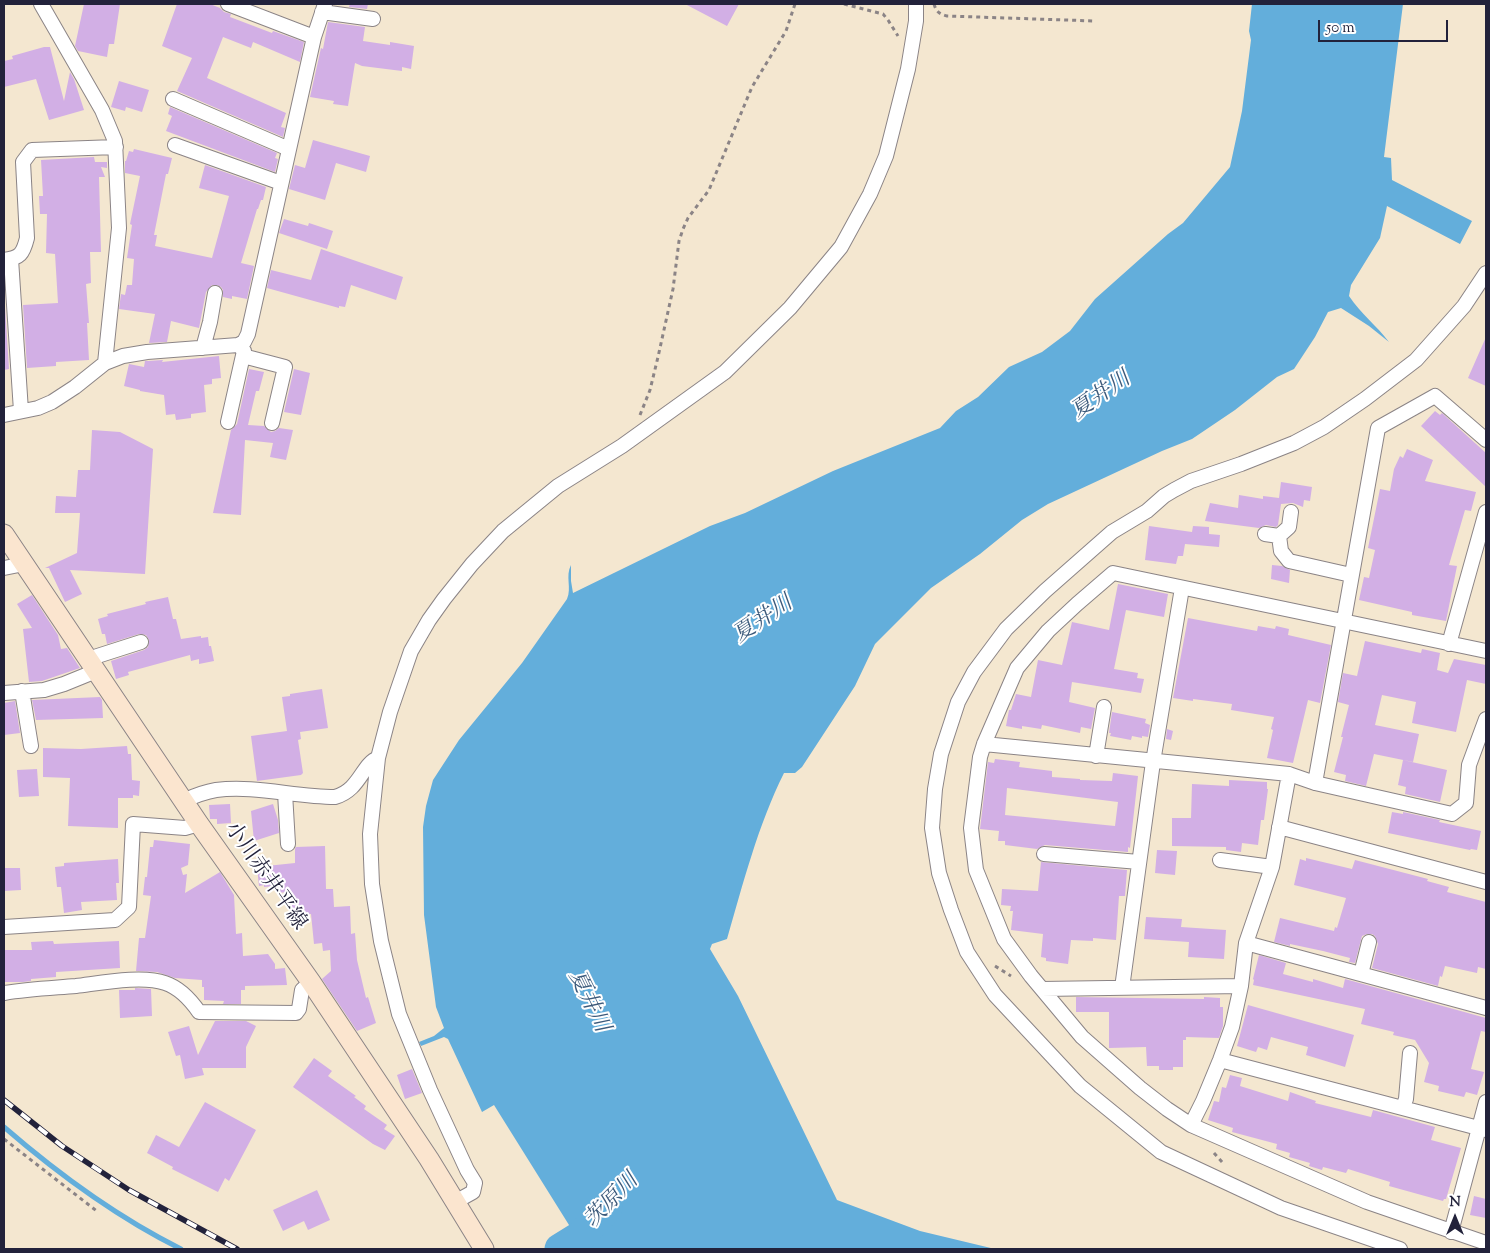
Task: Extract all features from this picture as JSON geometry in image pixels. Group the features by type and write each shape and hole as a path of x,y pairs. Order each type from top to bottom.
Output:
{"main road":[{"name":"小川赤井平線","path":"4,534 198,824 311,982 429,1159 484,1249"}],"street":[{"path":"41,4 102,110 111,129 116,147 119,228 105,364"},
{"path":"228,4 314,37"},
{"path":"459,1208 473,1192 475,1183 467,1170 430,1090 405,1030 388,976 372,884 370,834 378,758 390,712 411,651 444,599 472,564 503,531 558,486 634,438 725,372 790,308 841,247 870,194 886,156 908,69 916,20 916,4"},
{"path":"228,422 241,350 248,334 314,37 323,8 373,19"},
{"path":"173,99 289,149"},
{"path":"176,145 281,184"},
{"path":"21,411 8,259 17,258 21,254 27,238 23,162 32,150 116,147"},
{"path":"1400,1249 1281,1208 1161,1152 1080,1086 995,995 967,952 939,873 932,828 935,789 941,754 958,702 974,672 1006,630 1045,591 1112,532 1147,511 1174,490 1191,481 1294,444 1365,400 1416,360 1464,306 1486,273"},
{"path":"203,348 215,293"},
{"path":"4,414 38,408 52,402 105,364 123,356 147,352 203,348 241,350 285,368 272,423"},
{"path":"1315,783 1378,428 1435,396 1486,440"},
{"path":"1291,512 1288,527 1272,535 1288,561 1351,575"},
{"path":"1449,644 1486,512"},
{"path":"4,568 24,564"},
{"path":"1486,651 1113,573 1048,631 1018,668 980,757 971,828 976,870 1004,939 1061,1014 1082,1037 1140,1088 1191,1125 1367,1202 1486,1243"},
{"path":"1122,988 1153,762 1182,588"},
{"path":"4,693 50,688 92,665 141,642"},
{"path":"22,691 31,746"},
{"path":"1096,756 1104,707"},
{"path":"984,744 1289,774 1315,783 1452,814 1466,803 1469,765 1485,728"},
{"path":"183,801 201,793 239,788 323,797 341,795 351,788 363,775 372,760 378,758"},
{"path":"1191,1125 1220,1060 1232,1026 1246,943 1272,867 1289,774"},
{"path":"285,793 288,844"},
{"path":"4,927 115,920 129,907 133,824 185,828 198,824"},
{"path":"1279,827 1486,882"},
{"path":"1044,854 1139,862"},
{"path":"1220,860 1272,867"},
{"path":"1361,974 1369,942"},
{"path":"1246,943 1486,1008"},
{"path":"4,993 128,980 156,981 178,989 199,1012 296,1013 299,1009 302,990 311,982"},
{"path":"1039,986 1122,988 1240,986"},
{"path":"1403,1108 1406,1099 1410,1053"},
{"path":"1220,1060 1483,1129"},
{"path":"1451,1232 1483,1129 1486,1102"}],"path":[{"path":"634,438 642,408 650,390 658,357 673,289 679,241 683,229 688,218 709,190 752,87 786,31 795,4"},
{"path":"844,4 860,7 886,16 904,45 911,50"},
{"path":"934,4 936,11 941,15 947,16 1095,21"},
{"path":"994,965 1017,980 1039,986"},
{"path":"4,1139 98,1212"}],"water":[{"name":"夏井川","path":"1252,4 1403,4 1384,157 1391,158 1392,180 1472,221 1460,244 1387,206 1380,238 1351,285 1349,296 1389,342 1341,308 1328,312 1315,337 1294,369 1277,377 1235,410 1192,439 1048,504 1022,520 980,554 931,588 875,644 855,686 802,767 795,773 784,773 766,813 727,939 712,944 710,949 738,996 837,1200 920,1231 995,1249 584,1249 494,1105 482,1112 448,1039 444,1037 421,1046 419,1042 434,1036 444,1028 436,1007 424,915 423,827 433,780 459,740 522,663 567,599 569,569 571,565 573,593 710,526 745,513 833,471 940,428 956,411 978,397 1009,367 1042,352 1070,331 1095,299 1183,223 1230,167 1242,111 1251,40 1249,31"}],"building":[{"path":"84,4 120,4 114,44 109,44 107,57 78,51 75,46"},
{"path":"177,4 210,4 231,14 230,17 272,33 273,31 304,42 300,62 253,42 251,48 223,37 207,78 286,113 281,127 285,128 283,137 177,91 192,58 162,46"},
{"path":"350,4 368,4 367,9 349,7"},
{"path":"685,4 739,4 727,26"},
{"path":"328,22 365,27 363,41 390,45 390,42 414,46 411,69 402,67 402,71 362,66 355,63 348,106 333,104 334,101 310,97"},
{"path":"50,47 64,101 70,72 84,110 49,120 36,79 4,87 4,61 13,59 12,56"},
{"path":"119,81 149,90 142,112 126,107 125,111 111,107"},
{"path":"170,107 277,153 275,158 278,159 275,172 166,131 172,116 168,114"},
{"path":"313,140 370,156 366,172 336,163 325,200 289,189 295,165 305,168"},
{"path":"134,149 172,158 168,174 166,174 154,235 157,235 155,246 212,258 229,196 199,188 205,165 266,187 263,200 261,200 257,209 241,263 254,266 247,299 232,296 232,299 223,297 221,287 212,285 206,292 199,328 171,321 167,342 149,343 155,314 119,309 121,294 125,295 127,285 132,285 134,259 127,258 132,225 130,224 140,176 125,173 125,161 129,151 133,152"},
{"path":"94,157 95,162 107,162 107,168 101,167 105,177 99,177 101,252 90,252 91,283 86,284 89,360 56,362 56,366 27,368 23,305 58,303 55,254 46,253 47,214 40,214 39,196 43,196 41,160"},
{"path":"284,219 308,226 309,223 333,231 327,249 279,233"},
{"path":"321,249 403,277 396,300 351,285 345,307 339,306 339,308 267,288 271,270 311,280"},
{"path":"4,307 9,369 4,370"},
{"path":"1486,337 1486,386 1468,378"},
{"path":"219,356 221,378 212,379 212,384 204,385 206,412 191,414 191,418 176,420 175,414 166,415 164,395 124,386 129,364 144,367 145,361 163,360 162,362"},
{"path":"249,369 264,372 259,391 256,391 248,425 264,426 271,432 279,428 293,430 286,460 270,457 273,443 245,440 241,515 213,513 231,430 237,424"},
{"path":"294,369 310,373 301,415 284,412"},
{"path":"1435,411 1440,415 1442,413 1486,453 1486,487 1421,426"},
{"path":"92,430 120,432 153,449 145,574 70,570 82,594 65,602 49,568 45,568 77,553 80,513 55,513 56,496 76,497 78,470 90,470"},
{"path":"1407,449 1433,460 1425,481 1476,492 1471,511 1465,510 1449,565 1457,566 1446,621 1412,615 1412,612 1359,600 1364,577 1369,578 1375,550 1368,548 1380,489 1390,491 1394,469 1400,456 1403,458"},
{"path":"1281,482 1312,487 1310,501 1304,500 1303,507 1293,503 1281,504 1278,525 1276,527 1266,525 1259,528 1205,521 1210,503 1238,508 1239,495 1263,499 1263,496 1279,498"},
{"path":"1149,526 1192,532 1193,526 1209,527 1209,534 1220,535 1219,547 1185,544 1183,556 1178,556 1176,564 1145,560"},
{"path":"1272,565 1282,566 1290,570 1289,583 1271,579"},
{"path":"1118,584 1168,594 1164,617 1126,610 1114,669 1138,673 1137,678 1144,679 1141,693 1072,682 1069,702 1095,708 1091,729 1081,727 1080,733 1042,725 1041,729 1022,726 1022,729 1006,726 1009,710 1011,710 1016,694 1031,697 1038,660 1062,665 1072,622 1109,630"},
{"path":"32,595 58,635 61,649 67,648 80,668 42,681 29,682 23,629 32,628 17,604"},
{"path":"168,597 173,619 176,619 181,639 201,636 201,638 208,637 214,661 199,664 199,659 191,661 190,655 128,672 129,675 116,679 111,661 144,650 148,647 149,640 146,635 139,634 107,644 105,634 102,634 98,619 108,616 107,614 146,604 145,602"},
{"path":"1188,618 1257,631 1258,626 1275,629 1276,626 1289,629 1288,635 1331,645 1320,703 1308,700 1293,763 1267,758 1274,717 1231,710 1232,704 1173,698"},
{"path":"1365,641 1421,653 1422,649 1440,653 1437,670 1448,673 1454,659 1486,665 1486,684 1467,680 1456,732 1412,723 1416,702 1382,695 1375,725 1419,734 1413,762 1374,754 1366,786 1345,781 1346,775 1334,772 1349,705 1338,702 1343,673 1357,676"},
{"path":"322,689 328,728 300,732 301,739 298,740 303,773 301,775 257,781 251,736 287,731 282,697"},
{"path":"100,697 102,700 103,718 36,720 32,700"},
{"path":"15,701 20,733 4,735 4,703"},
{"path":"1112,712 1146,719 1145,723 1150,725 1148,737 1132,736 1131,740 1110,736"},
{"path":"1167,729 1173,731 1171,740 1166,739"},
{"path":"127,746 128,754 131,754 132,780 140,781 139,796 133,795 133,798 118,798 118,828 68,826 70,778 43,777 43,748 81,749"},
{"path":"995,759 1020,762 1019,767 1052,771 1052,777 1080,780 1112,781 1113,773 1138,776 1128,852 1045,845 1037,849 1005,845 1005,841 998,841 999,831 980,829 988,762 994,763","holes":["1007,788 1118,802 1115,826 1005,815"]},
{"path":"1403,760 1447,770 1440,802 1405,794 1406,787 1398,785"},
{"path":"37,769 39,796 19,797 17,770"},
{"path":"1229,780 1267,782 1268,789 1264,820 1261,820 1258,845 1242,843 1241,852 1226,850 1226,847 1172,846 1172,818 1191,818 1192,784 1229,786"},
{"path":"230,804 231,823 217,824 217,819 210,819 209,805"},
{"path":"273,804 278,820 279,833 254,841 251,811"},
{"path":"1392,812 1403,814 1403,812 1481,831 1477,850 1388,833"},
{"path":"154,840 190,844 188,865 181,868 183,875 187,874 185,893 220,872 234,895 236,934 242,933 243,956 268,954 275,964 275,969 285,968 287,985 245,986 245,990 241,990 241,1004 223,1004 224,1001 204,1000 202,980 175,978 157,972 136,971 139,938 145,938 151,896 143,895 150,847 153,847"},
{"path":"325,846 326,889 333,889 334,907 350,906 351,934 355,933 357,960 366,998 368,997 376,1023 357,1031 322,979 331,971 330,950 323,951 322,943 314,944 311,914 293,916 290,892 276,893 276,886 259,886 257,867 295,863 296,847"},
{"path":"1157,850 1177,851 1175,875 1155,873"},
{"path":"1306,858 1352,869 1355,860 1428,879 1427,881 1449,887 1447,892 1486,902 1486,969 1478,967 1477,973 1445,966 1438,986 1372,968 1378,944 1375,936 1372,934 1362,936 1355,963 1349,962 1350,958 1323,951 1274,942 1280,918 1334,931 1335,927 1337,928 1346,898 1294,885 1300,859 1306,861"},
{"path":"118,859 119,883 116,883 117,900 81,902 82,910 64,913 61,887 57,887 55,867 64,866 64,863"},
{"path":"1041,862 1127,870 1125,896 1119,896 1116,940 1093,938 1093,941 1071,940 1068,964 1046,961 1046,958 1041,957 1043,934 1011,930 1013,911 1010,911 1011,906 1001,905 1002,889 1038,891"},
{"path":"4,868 20,868 21,890 4,891"},
{"path":"1146,917 1182,919 1181,927 1226,930 1224,959 1188,957 1189,942 1144,939"},
{"path":"53,941 54,944 119,941 120,968 56,972 56,977 31,979 31,981 23,982 4,982 5,950 32,950 31,942"},
{"path":"1259,955 1286,963 1283,974 1313,982 1313,979 1343,988 1345,979 1486,1018 1486,1032 1481,1031 1471,1069 1484,1072 1477,1095 1466,1092 1464,1097 1438,1091 1439,1086 1424,1082 1429,1063 1415,1040 1393,1035 1394,1032 1361,1024 1365,1009 1253,985"},
{"path":"135,988 151,989 152,1016 120,1018 119,990 135,990"},
{"path":"1076,997 1220,998 1220,1007 1223,1007 1223,1026 1219,1038 1186,1037 1186,1040 1183,1040 1183,1067 1173,1067 1173,1070 1159,1070 1159,1066 1147,1066 1146,1047 1109,1048 1109,1012 1076,1012"},
{"path":"1248,1005 1354,1035 1345,1067 1306,1055 1308,1047 1271,1037 1267,1050 1258,1047 1256,1052 1237,1046"},
{"path":"215,1021 246,1021 256,1026 246,1047 246,1068 202,1068 204,1075 185,1079 180,1055 176,1056 168,1032 189,1026 198,1055"},
{"path":"314,1058 332,1071 328,1076 356,1096 354,1097 366,1106 364,1109 387,1125 384,1129 395,1136 385,1150 373,1144 293,1087"},
{"path":"412,1069 422,1093 405,1099 397,1075"},
{"path":"1230,1075 1242,1078 1240,1086 1288,1101 1290,1092 1316,1101 1315,1103 1371,1117 1373,1110 1435,1127 1431,1140 1461,1148 1446,1199 1443,1201 1389,1186 1390,1182 1348,1169 1346,1173 1323,1167 1322,1170 1309,1166 1310,1163 1289,1157 1290,1153 1276,1149 1277,1144 1232,1132 1233,1128 1208,1120 1214,1101 1219,1102 1222,1087 1226,1088"},
{"path":"205,1102 256,1130 229,1181 225,1178 218,1192 172,1169 173,1167 147,1153 156,1135 179,1147"},
{"path":"317,1190 330,1220 308,1230 304,1221 283,1231 273,1210"},
{"path":"1474,1196 1486,1199 1486,1218 1470,1215"}],"waterway":[{"path":"4,1127 88,1193 134,1223 181,1249"},
{"name":"茨原川","path":"560,1249 581,1236 607,1208"}],"railway":[{"path":"4,1100 62,1146 129,1190 237,1249"}]}
